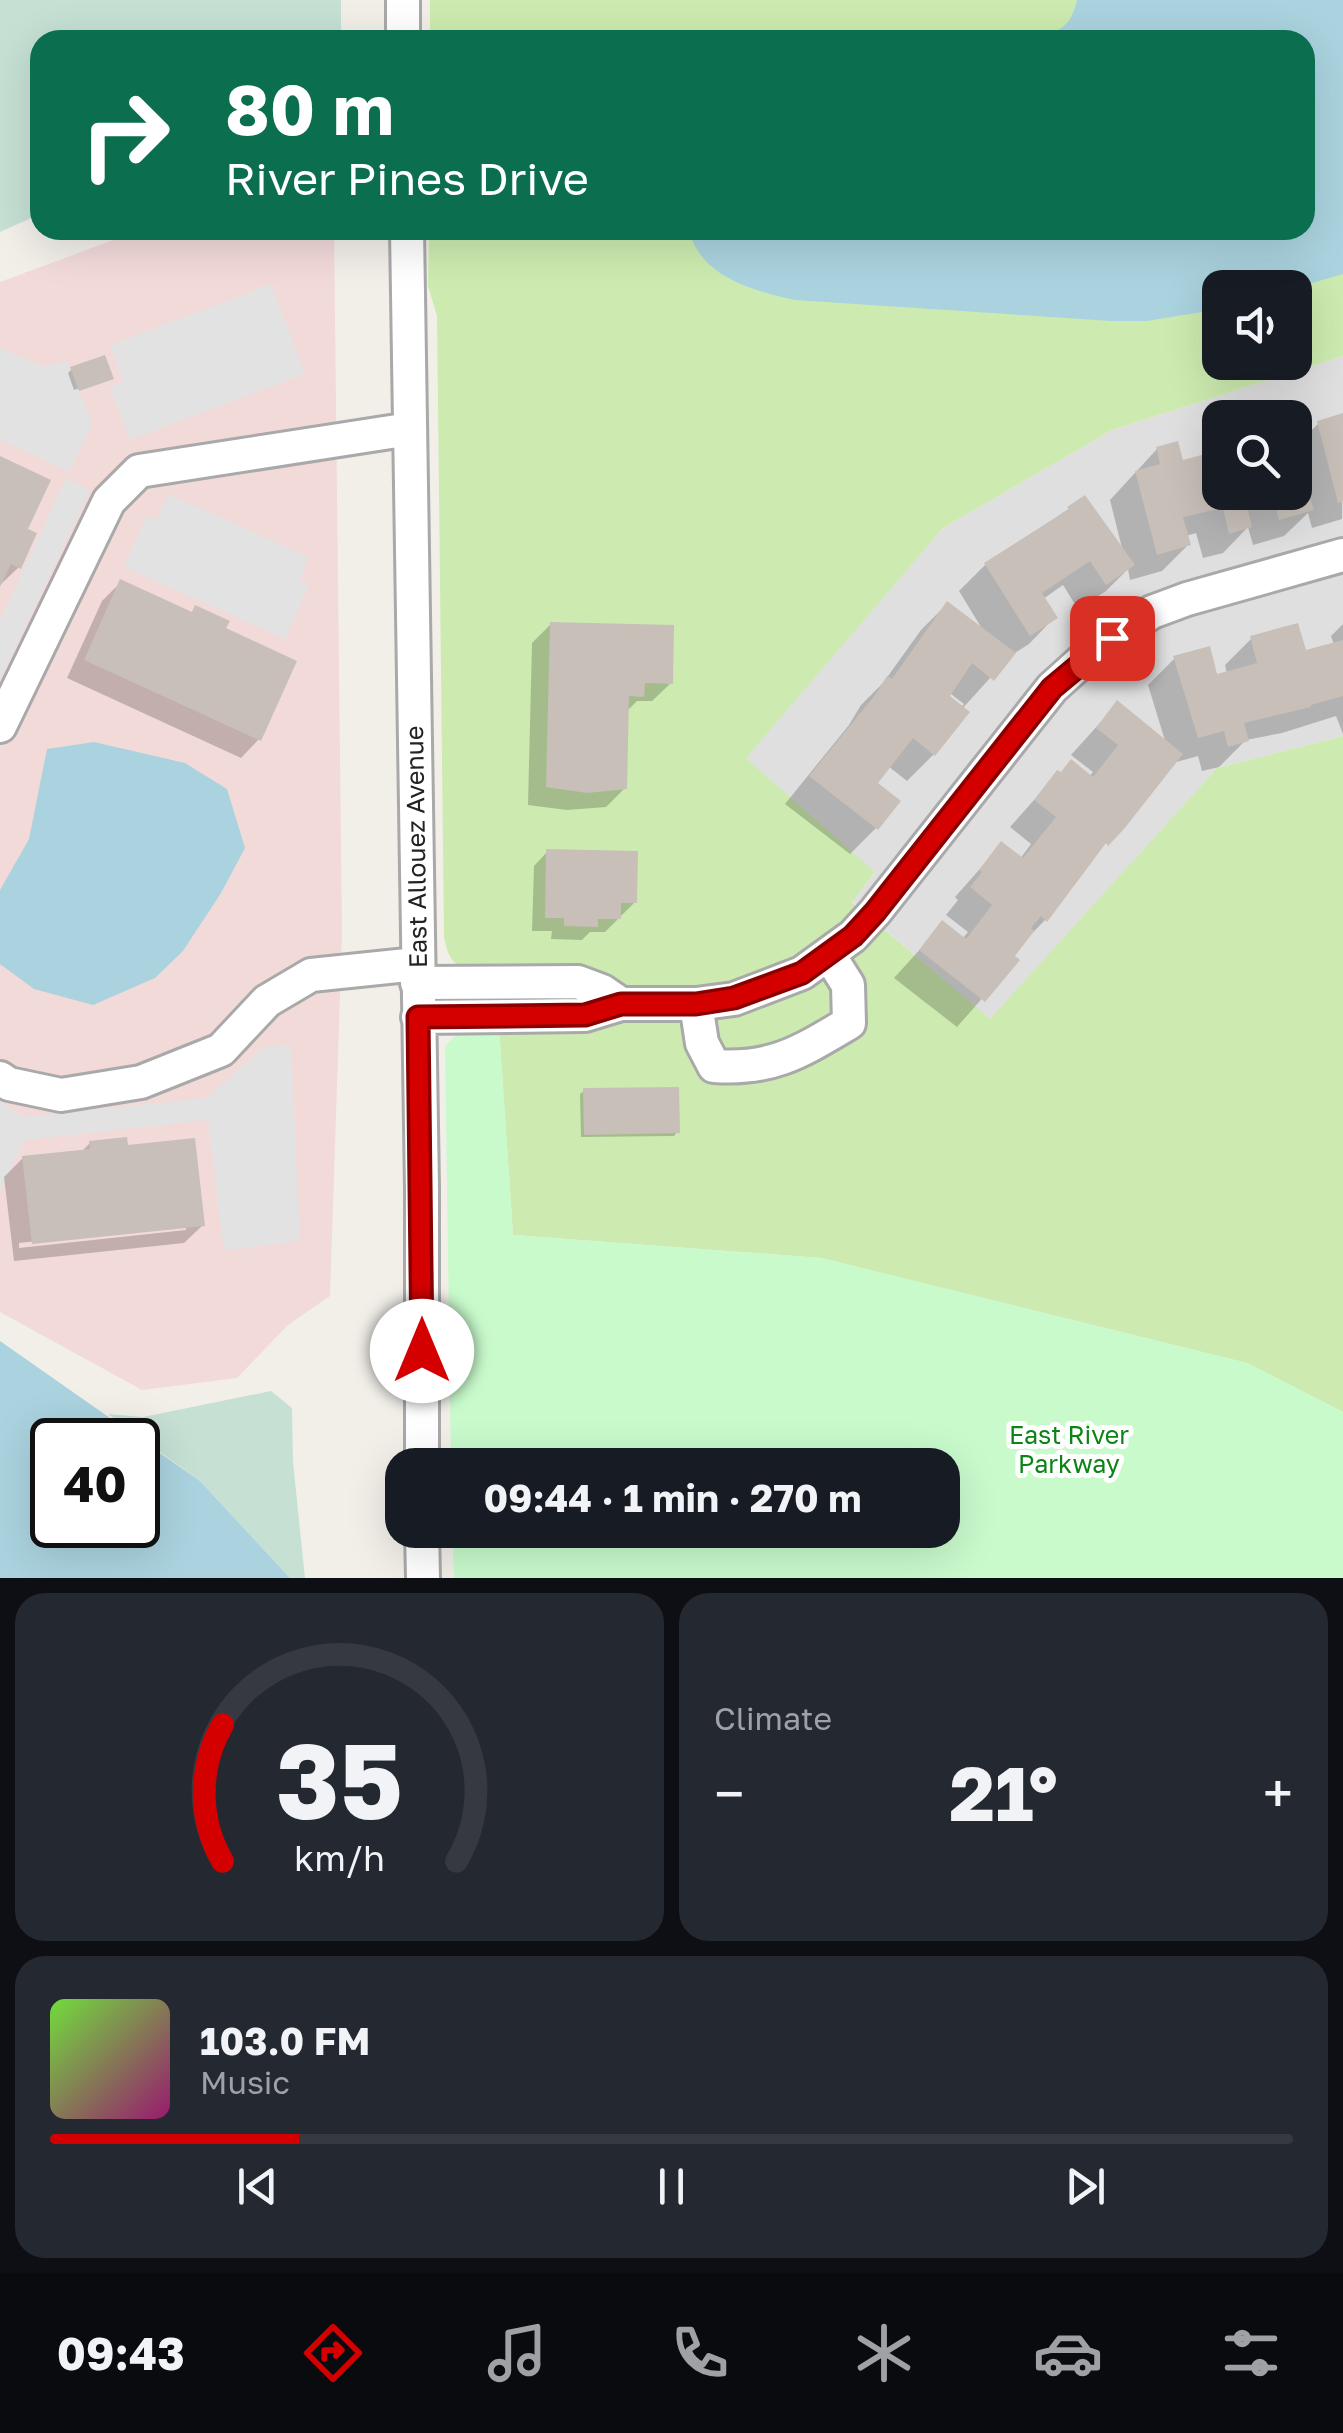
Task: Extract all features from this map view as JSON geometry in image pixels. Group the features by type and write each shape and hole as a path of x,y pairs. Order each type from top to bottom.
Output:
{"street":[{"path":"402,0 403,30"},
{"name":"East Allouez Avenue","path":"407,240 422,1448"},
{"path":"0,726 109,500 139,471 410,429"},
{"path":"418,1017 585,1015 621,1004 696,1004 775,986 829,955 853,936 1052,688 1093,652 1152,612 1343,555"},
{"path":"696,1004 702,1042 714,1066 750,1068 801,1051 849,1023 848,985 829,955"},
{"path":"0,1078 9,1084 61,1094 141,1082 221,1050 267,1002 312,974 417,974 578,982 621,1004"},
{"path":"422,1548 422,1578"}],"shaded area":[{"path":"113,240 334,240 342,935 330,1296 288,1325 237,1378 142,1390 0,1312 0,282"},
{"path":"271,284 305,374 130,440 109,387 123,381 110,345"},
{"path":"0,348 42,366 67,361 92,423 70,472 0,440"},
{"path":"1343,356 1343,736 1217,768 990,1020 852,901 875,873 745,758 943,528 1112,430 1202,401 1202,510 1312,510 1312,400 1206,400 1268,380 1312,380 1312,366"},
{"path":"66,478 90,490 0,680 0,620"},
{"path":"168,494 309,557 299,580 309,585 285,639 124,567 146,516 156,520"},
{"path":"291,1045 300,1241 224,1251 208,1120 25,1140 0,1192 0,1102 24,1117 207,1098 264,1047"}],"green space":[{"path":"0,0 341,0 341,30 30,30 30,218 0,232"},
{"path":"430,0 1343,0 1343,356 1312,366 1312,270 1202,270 1202,380 1268,380 1112,430 943,528 746,758 875,872 852,902 990,1019 1217,768 1343,736 1343,1412 1247,1363 821,1258 513,1235 495,969 460,966 450,956 444,937 437,316 428,286 429,240 1315,240 1315,30 430,30"},
{"name":"East River Parkway","path":"499,1027 513,1235 821,1258 1247,1363 1343,1412 1343,1578 454,1578 453,1548 960,1548 960,1448 451,1448 445,1047 462,1032"},
{"path":"271,1391 292,1408 293,1462 305,1578 290,1578 200,1481 160,1452 160,1418 113,1418 108,1414 143,1417"}],"water":[{"path":"1077,0 1343,0 1343,274 1312,283 1312,270 1202,270 1202,312 1147,321 1111,321 795,300 731,279 704,260 695,246 693,240 1315,240 1315,30 1057,30 1063,27"},
{"path":"94,742 185,763 227,789 245,848 183,951 155,978 93,1005 34,989 0,964 0,890 29,839 47,749"},
{"path":"0,1341 110,1418 30,1418 30,1548 160,1548 160,1453 200,1481 290,1578 0,1578"}],"building":[{"path":"105,355 114,379 79,391 70,367"},
{"path":"1343,413 1343,501 1338,503 1317,421"},
{"path":"1178,441 1183,460 1202,455 1202,510 1214,510 1183,517 1191,545 1157,555 1135,471 1160,464 1156,447"},
{"path":"0,456 51,480 28,529 37,533 21,569 11,564 0,587"},
{"path":"1085,495 1135,565 1106,585 1090,561 1042,593 1058,618 1030,636 984,563"},
{"path":"1312,504 1314,510 1279,520 1276,510 1312,510"},
{"path":"1223,510 1248,510 1252,527 1229,534"},
{"path":"120,579 192,612 195,605 230,621 226,628 297,661 261,741 84,660"},
{"path":"947,601 1016,653 994,681 972,663 950,696 970,712 935,756 913,738 878,783 901,801 878,830 809,776 887,676 892,679"},
{"path":"550,622 674,625 673,684 645,683 644,697 629,696 627,789 587,793 546,787"},
{"path":"1298,623 1306,650 1343,640 1343,696 1244,723 1249,741 1228,747 1224,731 1198,738 1173,656 1210,646 1217,674 1257,663 1250,636"},
{"path":"1117,700 1183,754 1124,829 1108,846 1106,843 1047,922 1041,916 1031,928 1034,931 1015,956 1020,960 985,1002 919,950 942,920 966,939 992,905 970,887 982,872 979,870 1001,841 1023,858 1056,817 1034,800 1057,770 1061,772 1071,759 1093,777 1118,745 1096,728"},
{"path":"546,849 638,851 637,903 621,903 621,919 598,919 598,927 564,926 564,918 545,918"},
{"path":"679,1087 680,1133 584,1135 583,1088"},
{"path":"127,1137 128,1145 195,1138 205,1226 32,1244 22,1156 90,1149 89,1141"}],"route":[{"path":"422,1351 418,1017 585,1015 621,1004 696,1004 734,998 802,973 853,936 894,890 1052,688 1112,638"}]}
